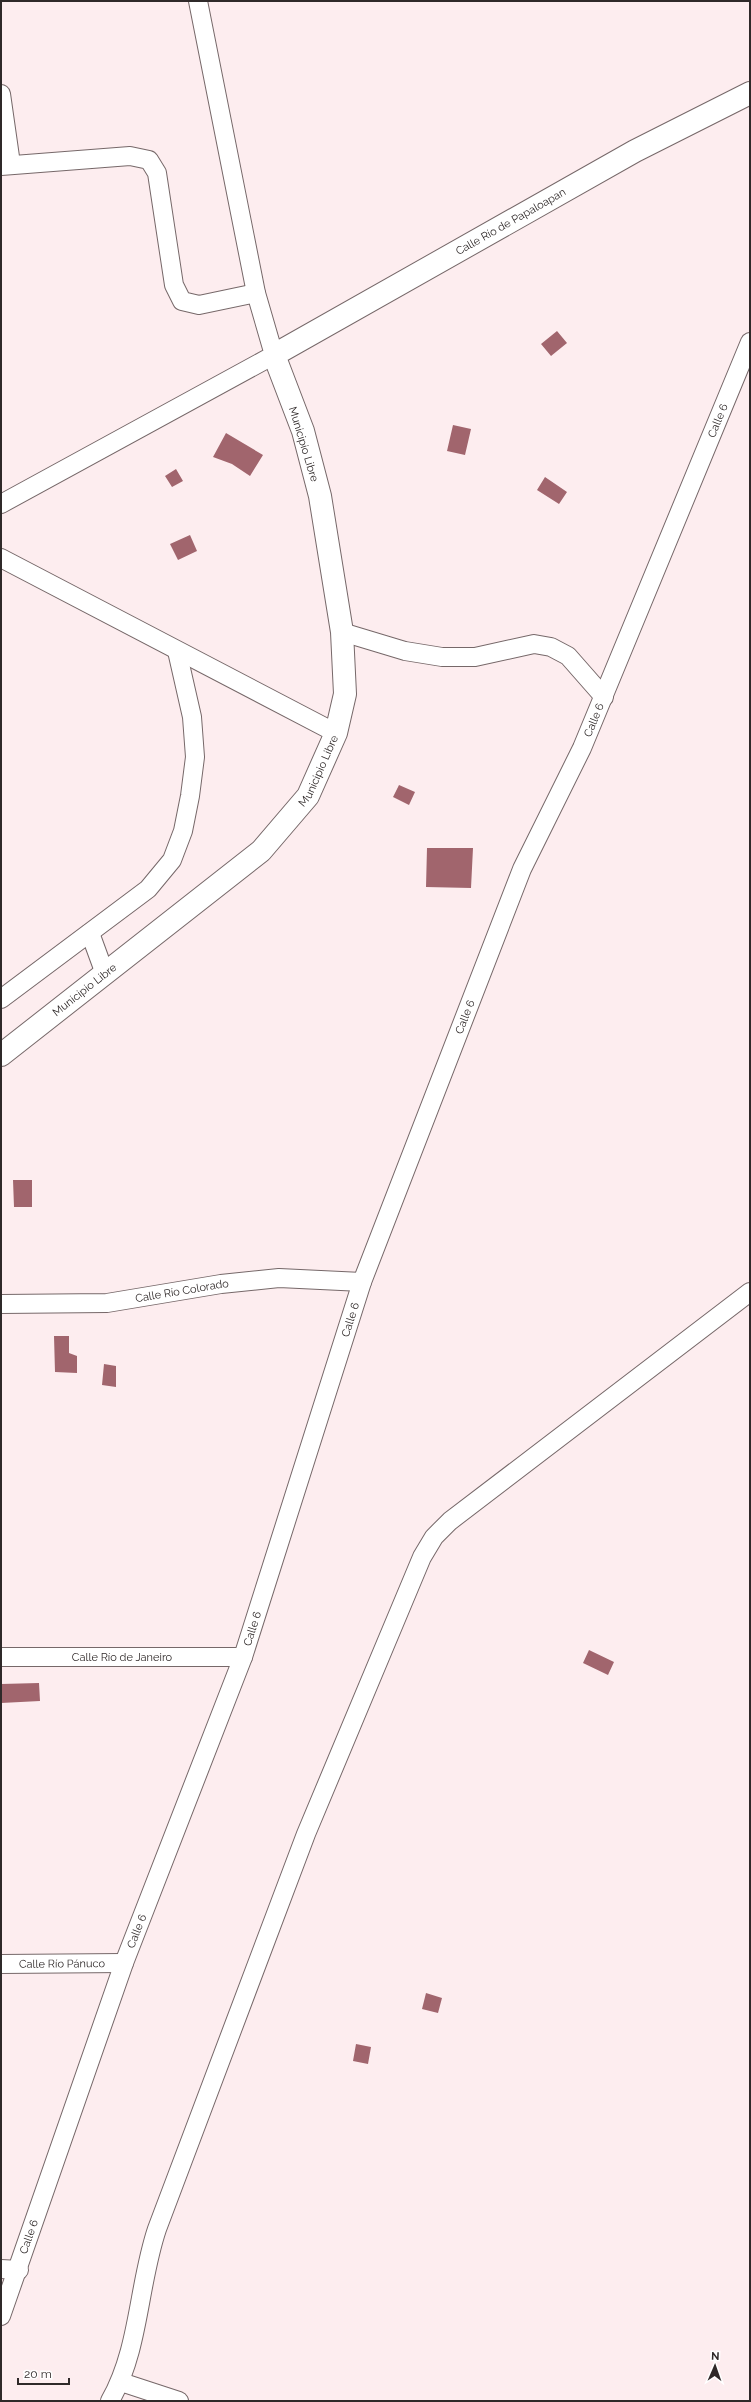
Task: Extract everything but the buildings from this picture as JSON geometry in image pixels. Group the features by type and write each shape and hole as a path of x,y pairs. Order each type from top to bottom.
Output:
{"street":[{"path":"1,504 274,355 256,294 198,1"},
{"name":"Calle Río de Papaloapan","path":"274,355 635,151 750,93"},
{"path":"1,94 6,165 130,156 149,160 157,173 174,286 182,301 199,305 256,294"},
{"name":"Calle 6","path":"1,2316 10,2270 124,1963 243,1657 362,1282 522,869 582,748 750,342"},
{"name":"Municipio Libre","path":"1,1055 260,851 308,796 336,733 345,694 342,632 320,496 303,432 274,355"},
{"path":"1,558 336,733"},
{"path":"342,632 405,651 442,657 475,657 534,644 551,647 568,656 604,697"},
{"path":"1,999 148,889 172,860 183,831 190,796 195,757 192,717 177,651"},
{"path":"90,933 105,974"},
{"name":"Calle Río Colorado","path":"1,1304 107,1303 221,1284 279,1278 362,1282"},
{"path":"110,2401 121,2382 129,2359 150,2250 157,2228 306,1834 422,1557 434,1537 450,1521 750,1292"},
{"name":"Calle Río de Janeiro","path":"1,1658 243,1657"},
{"name":"Calle Río Pánuco","path":"1,1964 124,1963"},
{"path":"121,2382 179,2401"}]}
